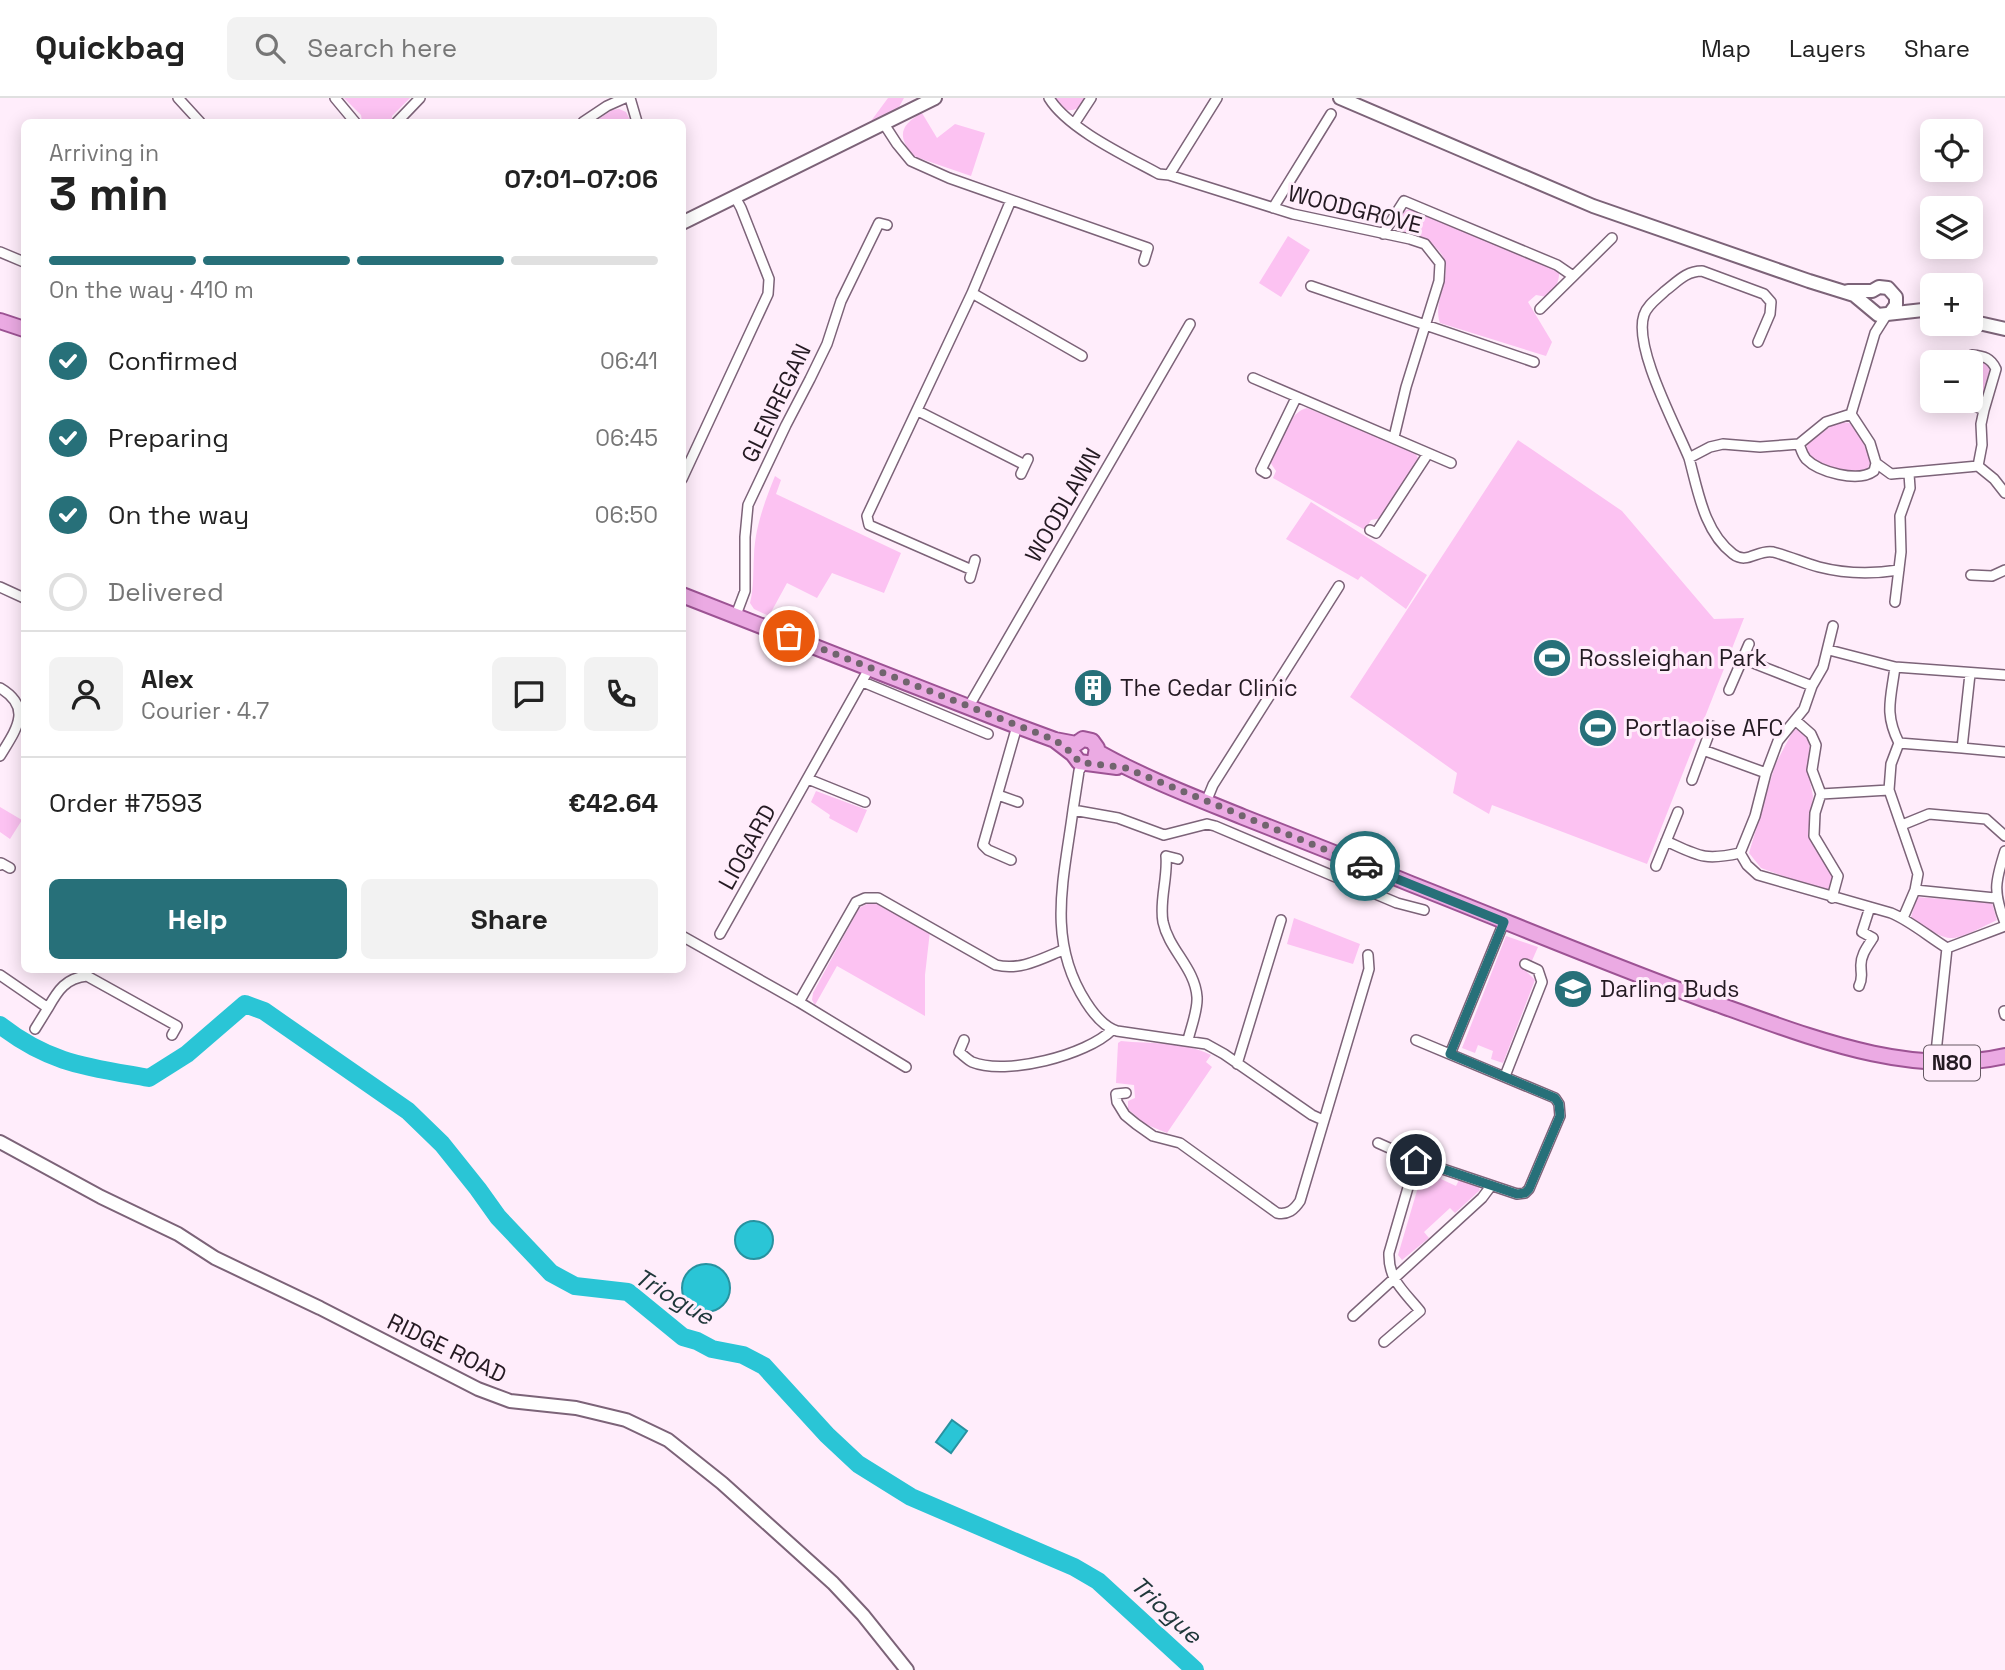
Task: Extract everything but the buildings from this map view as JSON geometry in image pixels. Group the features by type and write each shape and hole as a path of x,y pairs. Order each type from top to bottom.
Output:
{"main road":[{"path":"1,322 21,328"},
{"name":"N80","path":"686,596 1055,740 1084,755 1126,768 1642,977 1808,1035 1899,1058 1935,1062 1976,1062 2005,1056"}],"street":[{"path":"178,98 197,119"},
{"path":"335,98 352,119"},
{"path":"400,119 420,98"},
{"path":"588,119 607,106 627,98 636,119"},
{"path":"686,221 884,124 914,103 935,98"},
{"name":"WOODGROVE","path":"1049,98 1056,110 1074,124 1158,174 1169,175 1273,208 1425,244 1440,263 1438,281 1406,387 1394,438"},
{"path":"1074,124 1091,98"},
{"path":"1169,175 1217,98"},
{"path":"1340,98 1593,206 1844,291 1888,288 1896,297 1920,308"},
{"name":"WOODGROVE","path":"1273,208 1331,114"},
{"path":"884,124 911,161 949,178 1148,248 1144,261"},
{"path":"686,470 768,294 769,279 735,197"},
{"path":"972,570 869,526 867,516 972,293 1010,200"},
{"path":"1383,234 1404,201 1557,265 1573,276"},
{"name":"GLENREGAN","path":"736,615 745,591 748,505 816,368 841,301 879,223 887,225"},
{"path":"1540,309 1612,238"},
{"path":"0,252 21,261"},
{"path":"1758,342 1770,314 1771,302 1764,294 1702,271 1685,275 1644,313 1642,340 1655,380 1689,458 1706,517 1722,544 1738,558 1746,559 1771,551 1818,567 1843,572 1881,573 1899,570"},
{"path":"1311,286 1534,362"},
{"path":"1844,291 1871,309 1889,313 1920,311"},
{"path":"1872,291 1871,309 1875,333"},
{"path":"972,293 1082,357"},
{"path":"1850,414 1875,333 1896,305 1896,297"},
{"name":"WOODLAWN","path":"968,706 1190,324"},
{"path":"1983,324 2005,329"},
{"path":"1978,466 1982,445 1981,424 1996,369 1993,362 1983,356"},
{"path":"1254,378 1451,464"},
{"path":"1266,473 1261,470 1296,398"},
{"path":"918,411 1025,466"},
{"path":"1689,458 1710,447 1723,444 1760,447 1799,444 1826,422 1850,414"},
{"path":"1850,414 1870,443 1877,463 1891,474 1978,466 1994,479 2005,493"},
{"path":"1799,444 1808,460 1829,471 1860,476 1874,471 1877,463"},
{"path":"1370,530 1376,533 1427,455"},
{"path":"1895,602 1899,570 1900,516 1910,488 1909,474"},
{"path":"1972,575 1992,576 2005,570"},
{"path":"1206,802 1213,785 1339,586"},
{"path":"0,587 21,597"},
{"path":"1740,853 1755,816 1778,741 1804,709 1829,650 1833,626"},
{"path":"1730,690 1749,644"},
{"path":"1829,650 1895,667 2005,675"},
{"path":"1743,659 1812,686"},
{"name":"LIOGARD","path":"720,934 870,667"},
{"path":"1895,667 1889,717 1899,743 1891,764 1889,790 1918,874 1915,890 1903,918"},
{"path":"1962,748 1970,674"},
{"path":"863,682 988,734"},
{"path":"0,688 13,697 20,712 17,727 0,756"},
{"path":"1795,720 1811,734 1815,746 1812,770 1821,794 1815,813 1814,835 1838,876 1832,898"},
{"path":"1010,860 983,845 1017,726"},
{"path":"1692,780 1712,726"},
{"path":"1899,743 2005,752"},
{"path":"1703,750 1766,774"},
{"path":"1084,755 1079,771 1059,915 1063,950 1074,984 1095,1015 1112,1030 1206,1044 1312,1115 1323,1119"},
{"path":"808,779 865,802"},
{"path":"1821,794 1889,790"},
{"path":"998,795 1018,802"},
{"path":"1073,810 1118,818 1164,835 1207,824 1215,826 1397,903 1424,910"},
{"path":"1656,866 1678,812"},
{"path":"1902,825 1929,814 1986,819 2005,836"},
{"path":"1666,841 1702,858 1716,859 1740,853"},
{"path":"1947,948 2005,925 1995,898 2005,851"},
{"path":"1740,853 1747,865 1758,875 1903,918 1947,948"},
{"path":"1178,859 1166,856 1167,874 1162,911 1168,937 1191,973 1198,998 1188,1040"},
{"path":"0,865 1,863 10,868"},
{"path":"1915,890 1995,898"},
{"path":"799,1002 856,902 866,898 878,898 996,965 1023,965 1063,950"},
{"path":"1859,986 1863,977 1863,955 1872,938 1862,932 1870,907"},
{"path":"1237,1064 1280,920"},
{"path":"1450,1054 1504,922"},
{"path":"686,938 906,1067"},
{"path":"1935,1062 1947,948"},
{"path":"1126,1093 1116,1094 1116,1102 1125,1115 1153,1136 1180,1143 1277,1213 1283,1214 1295,1209 1300,1201 1369,969 1368,955"},
{"path":"1504,1076 1542,982 1538,970 1525,964"},
{"path":"0,975 48,1008"},
{"path":"35,1030 57,992 72,977 87,976 177,1026 172,1035"},
{"path":"964,1040 959,1052 973,1062 993,1066 1040,1062 1066,1056 1096,1043 1112,1030"},
{"path":"1378,1143 1416,1160 1491,1186 1517,1194 1525,1193 1560,1116 1559,1104 1555,1098 1416,1040"},
{"name":"RIDGE ROAD","path":"0,1142 101,1197 178,1234 215,1258 478,1389 510,1401 576,1409 626,1420 668,1440 722,1483 833,1583 863,1615 907,1670"},
{"path":"1384,1342 1420,1311 1394,1279 1389,1266 1390,1253 1416,1160"},
{"path":"1353,1316 1482,1198 1491,1186"}],"shaded area":[{"path":"344,98 410,98 392,119 362,119 361,115"},
{"path":"888,98 904,98 899,107 871,121"},
{"path":"1053,98 1085,98 1078,108 1067,110"},
{"path":"612,110 626,112 630,119 598,119"},
{"path":"922,113 937,138 955,124 985,133 971,176 913,156 905,143 903,132 909,122"},
{"path":"1410,209 1559,270 1556,285 1547,297 1536,295 1528,302 1552,342 1546,356 1440,323 1438,306 1446,273 1443,257 1432,245 1400,227 1397,220 1401,212"},
{"path":"1288,236 1310,250 1281,297 1259,283"},
{"path":"1983,361 1988,362 1991,370 1983,395"},
{"path":"1307,408 1414,450 1418,458 1417,464 1382,518 1371,520 1365,530 1273,478 1276,471 1270,462 1271,456 1290,421"},
{"path":"1838,421 1854,424 1859,432 1871,462 1867,469 1852,471 1836,468 1807,454 1807,444"},
{"name":"Rossleighan Park","path":"1518,440 1622,511 1714,619 1744,618 1647,864 1492,805 1489,814 1453,793 1457,773 1350,697"},
{"path":"775,476 781,480 776,494 901,553 884,593 832,573 817,598 787,583 769,616 754,609 750,603 756,534"},
{"path":"1311,502 1427,575 1406,609 1361,576 1358,580 1286,539"},
{"path":"1794,729 1804,731 1810,737 1808,771 1813,796 1808,834 1835,875 1831,889 1824,891 1761,868 1749,853 1775,765"},
{"path":"816,791 867,810 857,833 829,818 830,815 811,802"},
{"path":"0,807 21,822 10,839 0,832"},
{"path":"1917,897 1992,903 1997,920 1961,936 1945,937 1911,917"},
{"path":"873,901 930,931 925,975 925,1016 837,966 815,1005 812,1000 813,993 859,908"},
{"path":"1294,918 1360,944 1353,964 1287,944"},
{"path":"1506,936 1538,947 1527,972 1535,980 1503,1063 1491,1059 1493,1051 1478,1045 1475,1053 1462,1048"},
{"path":"1118,1043 1178,1045 1211,1055 1206,1062 1212,1067 1167,1133 1145,1124 1128,1109 1128,1101 1135,1098 1134,1085 1116,1083"},
{"path":"1424,1167 1444,1172 1441,1179 1456,1186 1460,1178 1478,1186 1480,1190 1455,1213 1450,1208 1424,1232 1429,1238 1402,1260 1398,1255"}],"water":[{"path":"754,1221 767,1227 773,1240 767,1253 754,1259 741,1253 735,1240 741,1227"},
{"path":"706,1264 723,1271 730,1288 723,1305 706,1312 689,1305 682,1288 689,1271"},
{"path":"952,1420 967,1431 951,1453 936,1442"}],"waterway":[{"name":"Triogue","path":"0,1025 18,1038 53,1056 88,1067 149,1078 187,1054 245,1004 264,1011 408,1111 442,1144 498,1217 551,1273 575,1286 628,1292 683,1337 712,1349 743,1355 764,1366 827,1435 858,1464 911,1497 1074,1567 1098,1581 1195,1670"}],"way so far":[{"path":"789,636 1055,740 1083,764 1126,768 1365,866"}],"place":[{"name":"Rossleighan Park","path":"1552,658"},
{"name":"The Cedar Clinic","path":"1093,688"},
{"name":"Portlaoise AFC","path":"1598,728"},
{"name":"Darling Buds","path":"1573,989"}],"route":[{"path":"1365,866 1504,922 1450,1054 1555,1098 1559,1104 1560,1116 1525,1193 1517,1194 1416,1160"}]}
